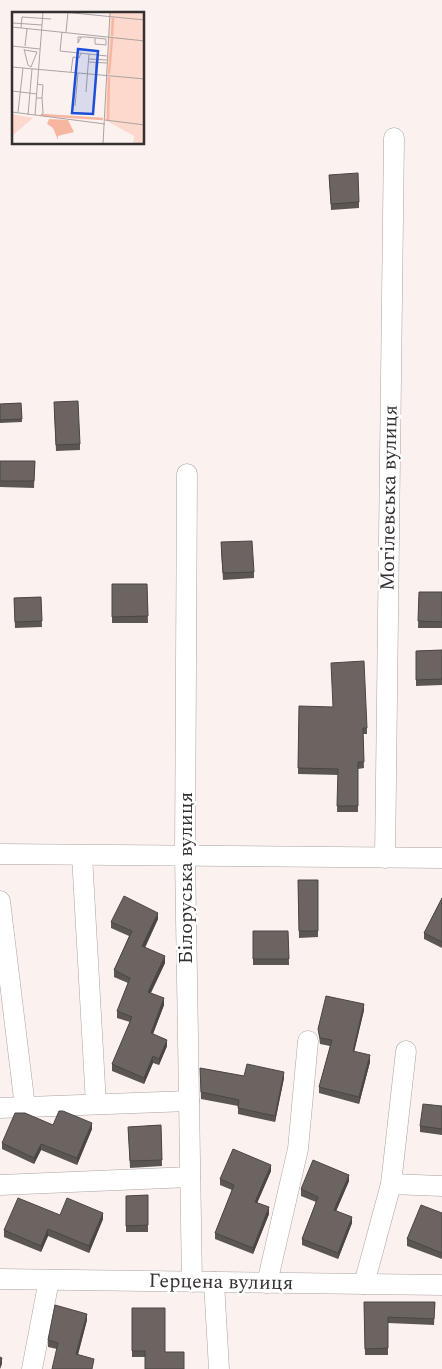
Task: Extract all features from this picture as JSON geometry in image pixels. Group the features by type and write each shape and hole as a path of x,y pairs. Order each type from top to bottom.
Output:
{"street":[{"name":"Могілевська вулиця","path":"385,858 394,138"},
{"name":"Білоруська вулиця","path":"187,474 185,856 192,1282"},
{"path":"0,854 442,858"},
{"path":"82,855 96,1104"},
{"path":"0,901 25,1107"},
{"path":"267,1283 298,1148 308,1040"},
{"path":"364,1284 391,1184 406,1051"},
{"path":"0,1108 189,1101"},
{"path":"0,1185 190,1177"},
{"path":"391,1184 442,1186"},
{"name":"Герцена вулиця","path":"0,1279 442,1285"},
{"path":"32,1369 49,1280"},
{"path":"214,1282 219,1369"}],"building":[{"path":"358,173 359,202 331,204 329,175"},
{"path":"78,401 80,444 56,445 54,402"},
{"path":"21,403 22,419 0,420 0,404"},
{"path":"0,461 35,461 34,481 0,481"},
{"path":"252,541 254,572 223,573 221,542"},
{"path":"112,584 147,584 148,616 112,617"},
{"path":"419,592 442,592 442,622 418,621"},
{"path":"41,597 42,621 15,622 14,598"},
{"path":"442,650 442,679 416,680 416,651"},
{"path":"364,661 367,728 363,728 364,762 358,762 358,806 337,806 338,769 298,768 299,706 333,707 331,663"},
{"path":"298,880 318,880 318,931 299,931"},
{"path":"124,896 158,913 142,946 165,956 148,992 164,998 151,1033 167,1040 159,1059 153,1056 144,1078 112,1064 132,1017 117,1011 130,978 114,970 132,931 111,922"},
{"path":"442,898 442,942 424,933"},
{"path":"253,931 288,931 289,959 253,959"},
{"path":"326,996 364,1004 353,1051 370,1055 359,1097 319,1087 332,1040 320,1038 318,1029"},
{"path":"247,1064 284,1072 275,1116 238,1108 239,1100 201,1092 200,1068 244,1076"},
{"path":"423,1104 442,1106 442,1129 420,1126"},
{"path":"59,1111 92,1123 77,1158 41,1144 34,1158 2,1143 15,1113 25,1113 53,1125"},
{"path":"161,1125 162,1160 130,1161 128,1127"},
{"path":"233,1149 271,1165 255,1202 269,1207 253,1248 215,1233 234,1185 220,1179"},
{"path":"313,1160 349,1175 334,1210 352,1217 338,1253 302,1239 318,1197 301,1189"},
{"path":"148,1195 148,1225 126,1226 126,1196"},
{"path":"18,1198 60,1215 67,1198 103,1213 89,1246 48,1229 41,1246 4,1230"},
{"path":"421,1205 442,1213 442,1253 407,1239"},
{"path":"364,1302 435,1302 434,1319 388,1317 388,1348 365,1349"},
{"path":"55,1305 87,1314 76,1354 94,1359 92,1369 52,1369 58,1343 48,1340"},
{"path":"132,1308 165,1308 165,1352 184,1352 184,1369 145,1369 145,1351 132,1351"}]}
